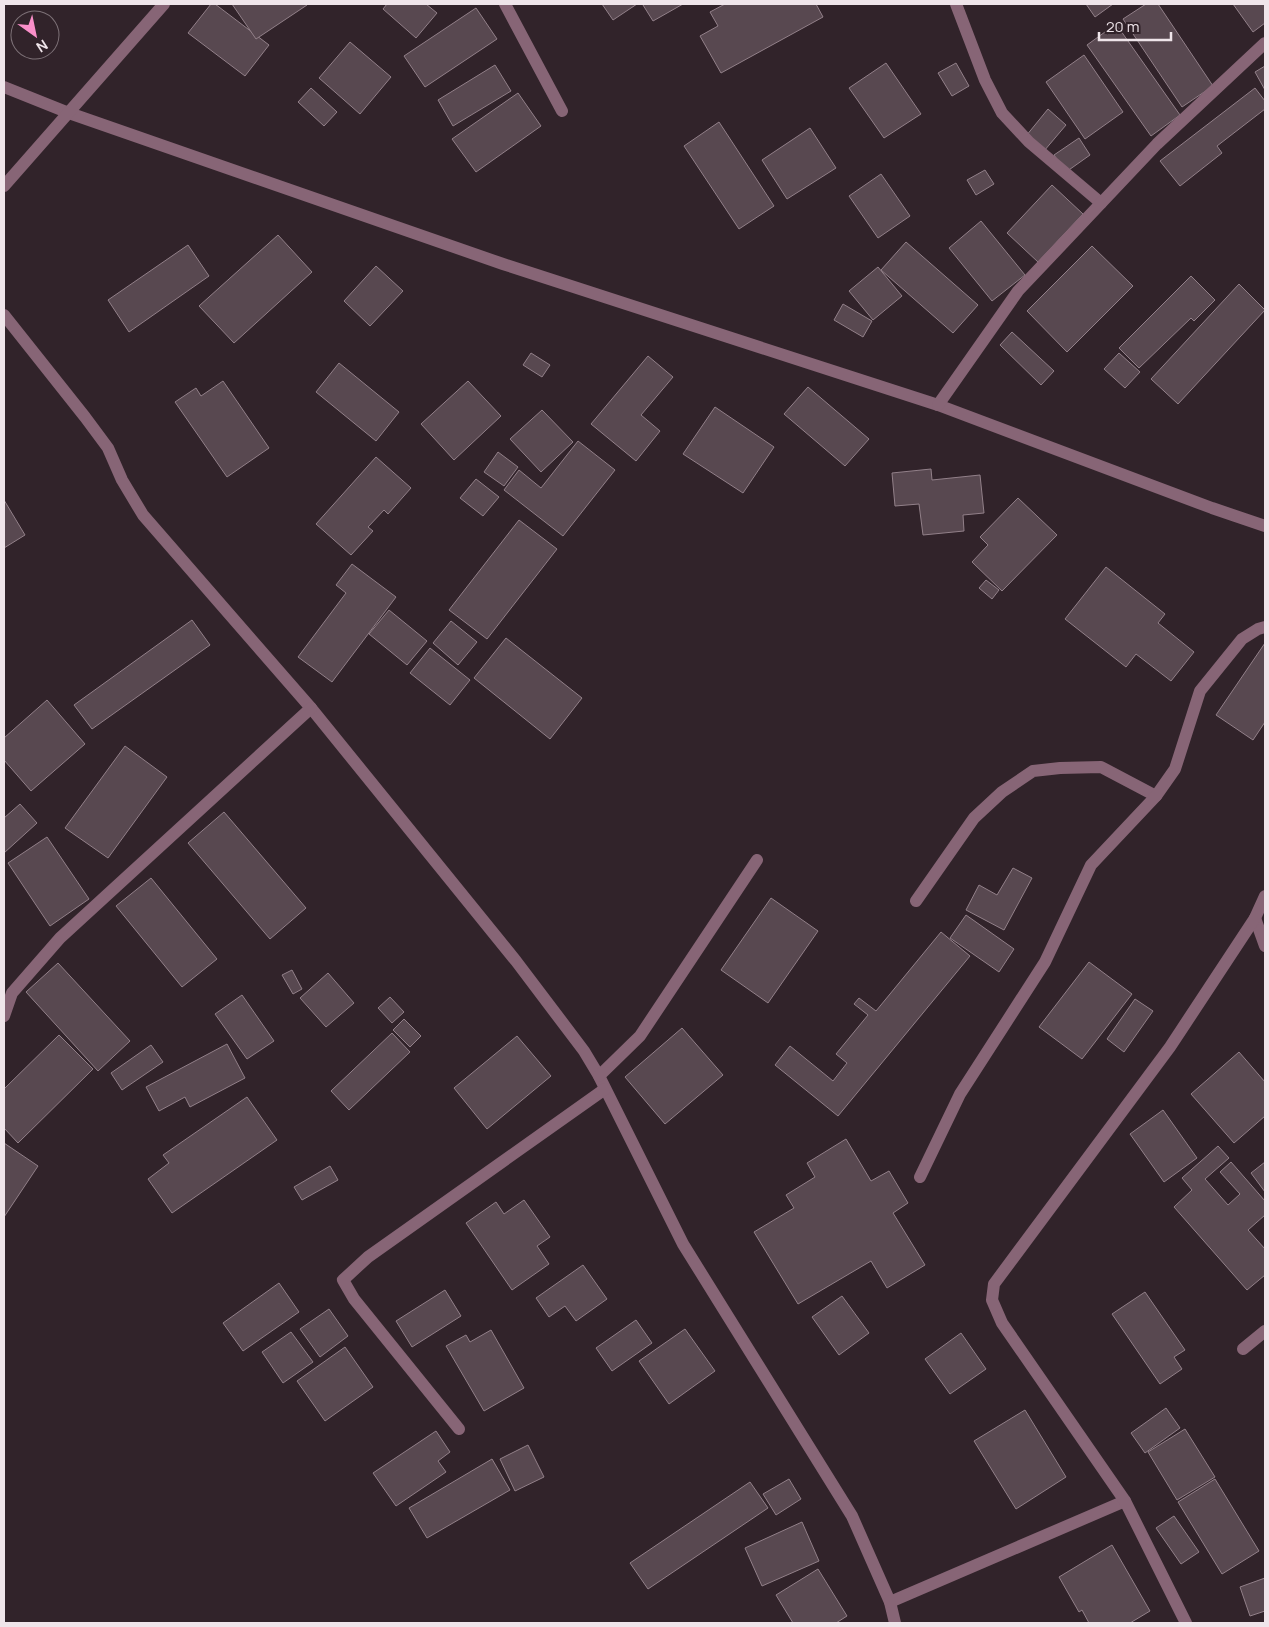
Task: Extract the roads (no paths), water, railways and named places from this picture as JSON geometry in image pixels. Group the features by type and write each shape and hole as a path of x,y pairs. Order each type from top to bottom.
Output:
{"street":[{"path":"4,186 164,4"},
{"path":"505,4 562,111"},
{"path":"956,4 985,80 1002,113 1029,142 1101,203"},
{"path":"938,405 1018,291 1158,144 1265,43"},
{"path":"4,87 69,113 502,264 938,405 1212,508 1265,526"},
{"path":"4,315 86,417 108,448 122,480 143,515 310,708 516,961 584,1051 599,1076 683,1244 852,1516 890,1602 895,1623"},
{"path":"920,1177 960,1094 1045,962 1091,865 1156,796 1175,769 1200,691 1242,639 1265,627"},
{"path":"4,1016 12,993 60,938 310,708"},
{"path":"916,901 974,818 1002,792 1033,771 1101,767 1156,796"},
{"path":"599,1076 640,1036 757,860"},
{"path":"1186,1623 1125,1502 1002,1322 992,1300 994,1284 1170,1047 1255,918 1265,896"},
{"path":"1255,918 1265,946"},
{"path":"459,1429 354,1299 343,1280 368,1257 605,1089"},
{"path":"1242,1349 1265,1331"},
{"path":"890,1602 1125,1502"}]}
